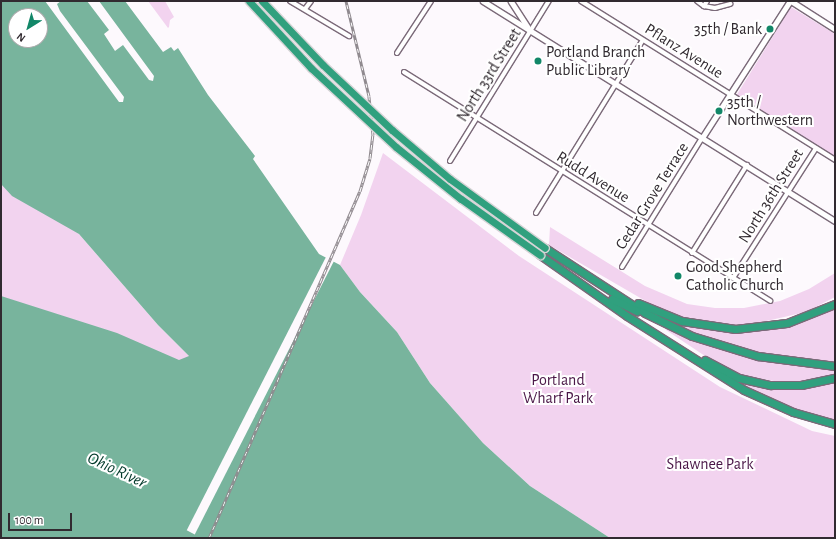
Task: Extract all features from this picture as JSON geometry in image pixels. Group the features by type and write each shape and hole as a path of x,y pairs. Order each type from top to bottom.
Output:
{"highway":[{"path":"249,1 311,68 396,147 461,199 540,256 616,306 627,316 744,390 793,412 835,424"},
{"path":"262,1 323,65 392,130 450,179 545,248 675,328 720,346 773,359 835,367"},
{"path":"586,286 685,335 722,349 766,360 835,367"},
{"path":"620,295 682,321 727,328 784,323 835,304"},
{"path":"616,306 626,310 712,365 739,378 785,386 833,379"}],"street":[{"path":"290,1 350,36"},
{"path":"305,9 311,1"},
{"path":"397,53 431,1"},
{"path":"483,1 835,221"},
{"path":"511,1 531,30"},
{"name":"North 33rd Street","path":"450,161 549,1"},
{"name":"Pflanz Avenue","path":"581,1 835,160"},
{"path":"697,1 712,9 730,4"},
{"path":"704,6 708,1"},
{"path":"702,138 791,1 835,29"},
{"path":"536,213 617,85 643,40"},
{"name":"Rudd Avenue","path":"404,72 770,301"},
{"name":"Cedar Grove Terrace","path":"622,267 702,138"},
{"name":"North 36th Street","path":"733,278 816,148"},
{"path":"692,253 747,165"}],"green space":[{"path":"148,1 165,1 174,17 170,20 168,28"},
{"path":"791,7 835,34 835,157 736,96"},
{"name":"Portland Wharf Park","path":"383,153 519,256 720,387 812,431 835,436 835,538 610,538 530,486 483,443 430,383 397,332 360,292 340,265 361,215"},
{"path":"1,158 79,234 158,325 200,367 1,312"},
{"path":"550,227 645,286 687,304 715,308 744,308 780,301 809,289 835,273 835,297 806,312 758,323 723,326 684,319 649,303 549,245"},
{"path":"835,308 835,362 757,352 698,334 664,319 708,330 757,331 789,326"},
{"path":"665,327 730,352 781,363 835,369 835,374 808,381 786,383 744,376 717,364 666,330"},
{"path":"733,380 781,389 810,388 835,381 835,421 785,405"}],"water":[{"name":"Ohio River","path":"1,1 125,1 163,52 171,47 174,51 178,48 208,95 255,156 253,159 319,254 340,265 360,292 397,332 430,383 483,443 530,486 610,538 1,538 1,296 117,333 179,360 189,356 158,325 79,234 12,196 1,184"}],"pier":[{"path":"45,1 61,1 57,4 60,11 124,97 123,102 119,102"},
{"path":"87,1 99,1 154,76 153,81 149,80 123,45 115,51 104,34 109,30"},
{"path":"327,255 335,259 195,534 187,530"}],"railway":[{"path":"209,538 360,191 370,158 373,135 369,96 346,1"}],"place":[{"name":"35th / Bank","path":"770,29"},
{"name":"Portland Branch Public Library","path":"538,61"},
{"name":"35th / Northwestern","path":"719,111"},
{"name":"Good Shepherd Catholic Church","path":"678,276"}],"park label":[{"name":"Shawnee Park","path":"710,464"}]}
